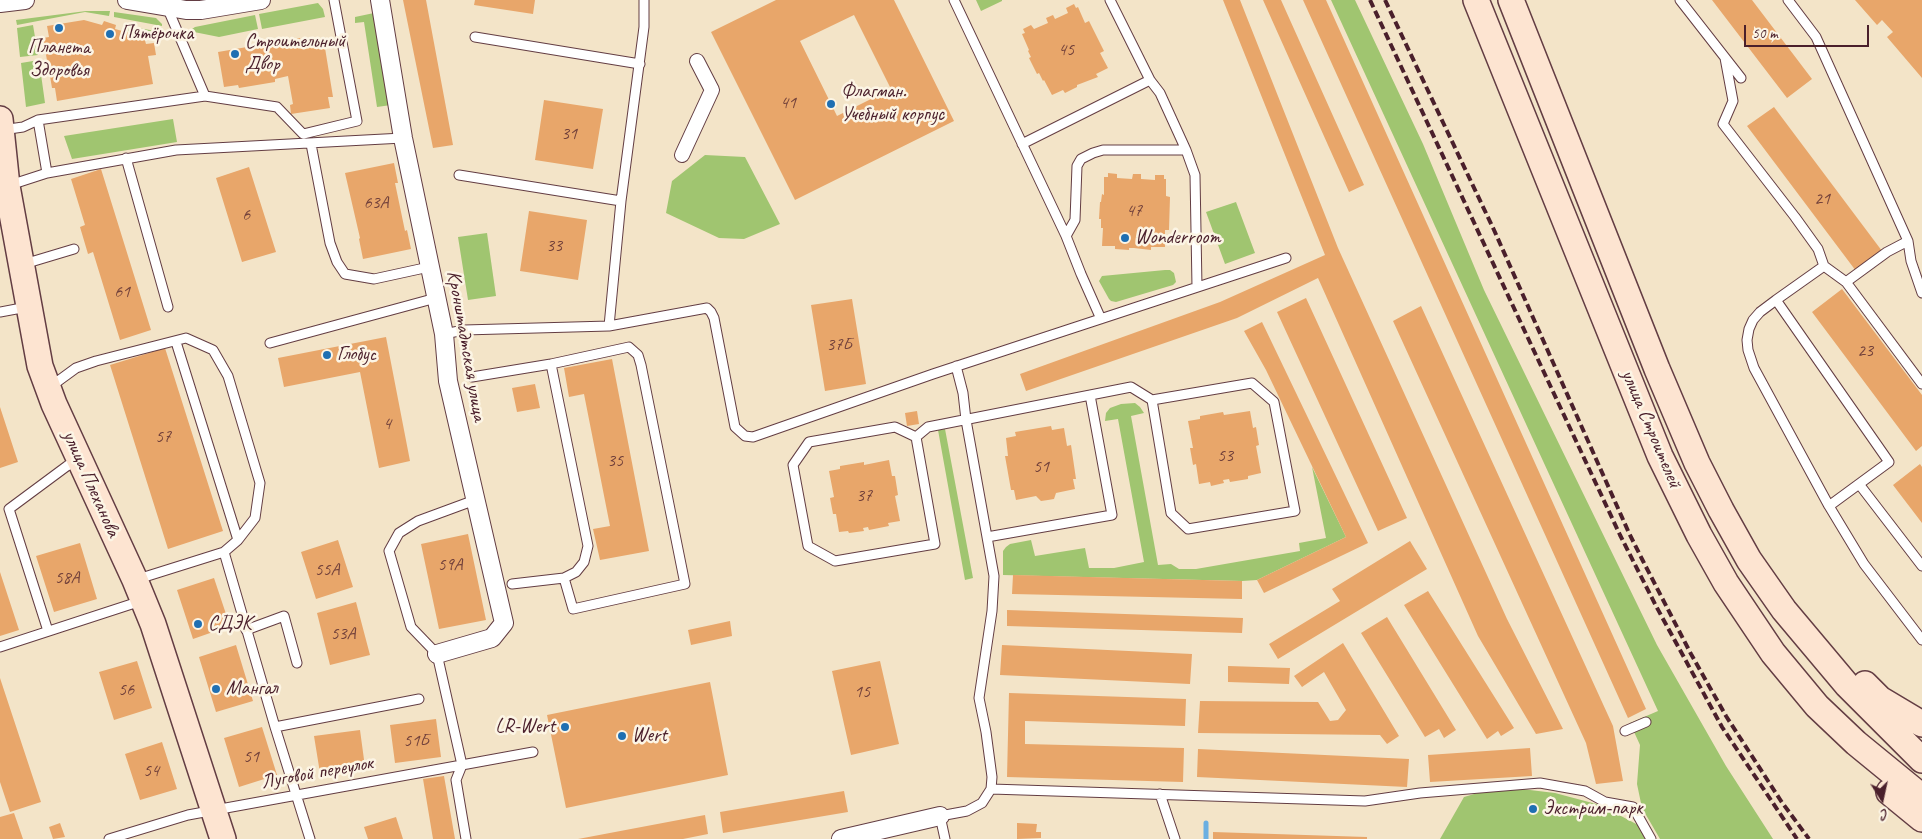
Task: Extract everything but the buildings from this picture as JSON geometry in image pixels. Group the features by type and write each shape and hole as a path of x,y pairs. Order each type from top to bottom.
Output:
{"main road":[{"name":"улица Строителей","path":"1477,0 1660,456 1699,535 1726,583 1772,653 1817,706 1856,743 1922,798"},
{"name":"улица Строителей","path":"1511,0 1697,463 1749,560 1784,610 1846,685 1922,760"},
{"name":"улица Плеханова","path":"1,124 4,187 30,307 40,366 48,388 139,590 156,633 223,839"},
{"path":"1658,368 1688,410 1759,551 1793,602 1880,699 1922,724"},
{"path":"1726,583 1774,660 1823,728 1854,764 1922,819"}],"street":[{"path":"0,3 25,0"},
{"path":"127,0 167,7 201,10 261,0"},
{"name":"Кронштадтская улица","path":"380,0 403,138 444,334 448,381 504,623 492,638 437,654"},
{"path":"682,155 712,90 697,61"},
{"path":"841,839 940,816"}],"lane":[{"path":"1,124 23,127 38,120 205,96 277,107 303,134 357,121 334,0"},
{"path":"609,326 620,201 644,27 644,0"},
{"path":"954,0 1066,236 1102,319"},
{"path":"1110,0 1150,80 1160,93 1186,150 1195,175 1197,287"},
{"path":"1680,0 1741,78"},
{"path":"1788,0 1816,37 1908,241 1911,262 1922,293"},
{"path":"167,7 205,96"},
{"path":"475,37 640,64"},
{"path":"1726,58 1734,101 1723,124 1795,217 1818,250 1824,266 1846,282 1922,384"},
{"path":"1022,144 1150,80"},
{"path":"38,120 47,173"},
{"path":"4,187 47,173 184,149 403,138"},
{"path":"311,144 330,243 337,262 345,274 374,278 430,267"},
{"path":"1066,236 1075,220 1077,166 1082,159 1093,152 1103,150 1186,150"},
{"path":"126,158 168,307"},
{"path":"459,175 620,201"},
{"path":"1846,282 1887,252 1908,241"},
{"path":"21,265 74,249"},
{"path":"444,334 464,330 609,326 707,308 712,312 714,318 732,419 735,427 745,436 753,437 956,366 1286,258"},
{"path":"1824,266 1776,300 1752,320 1747,340 1750,358 1829,506 1864,564 1922,640"},
{"path":"270,343 436,298"},
{"path":"1776,300 1889,462 1829,506"},
{"path":"0,312 30,307"},
{"path":"0,646 48,631 224,552 238,540 255,518 260,482 228,376 213,350 186,338 76,368 48,388"},
{"path":"176,342 238,540"},
{"path":"472,377 551,364 629,348 638,355 685,584 573,608 564,578"},
{"path":"512,584 564,578 576,572 584,562 588,546 551,364"},
{"path":"945,839 940,816 974,808 982,803 991,789 989,748 979,698 992,611 994,576 966,420 963,392 956,366"},
{"path":"916,436 928,426 1131,387 1152,400 1252,382 1274,402 1294,511 1188,530 1171,513 1152,400"},
{"path":"987,537 1112,515 1090,395"},
{"path":"895,427 916,436 935,544 835,561 808,546 793,465 809,442 895,427"},
{"path":"48,631 9,509 67,466 80,459"},
{"path":"1859,484 1922,566"},
{"path":"466,839 456,780 462,765 437,654 411,627 389,551 399,533 418,521 475,500"},
{"path":"224,552 310,839"},
{"path":"246,630 284,616 298,663"},
{"path":"275,727 419,699"},
{"path":"1626,730 1646,722"},
{"name":"Луговой переулок","path":"109,839 188,815 533,752"},
{"path":"991,789 1365,801 1420,793 1540,783 1585,791 1606,802 1633,807 1651,839"},
{"path":"1160,794 1175,839"}],"green space":[{"path":"976,0 1002,0 1002,1 981,11"},
{"path":"1331,0 1355,0 1423,144 1484,290 1657,645 1726,766 1773,839 1660,839 1642,808 1637,784 1640,745 1630,723 1658,711"},
{"path":"318,3 323,9 325,17 262,29 259,14"},
{"path":"86,11 110,11 109,16 85,12 17,25 16,20"},
{"path":"114,12 156,18 162,26 114,17"},
{"path":"374,13 391,105 377,107 364,22 355,23 355,17"},
{"path":"255,15 258,29 219,37 189,31 195,27"},
{"path":"33,25 38,55 20,57 17,28"},
{"path":"126,26 168,33 158,42 124,30"},
{"path":"39,60 45,103 26,107 21,63"},
{"path":"173,119 177,142 72,159 64,136"},
{"path":"705,155 745,157 780,224 744,239 719,238 666,213 672,181"},
{"path":"1236,202 1255,253 1225,264 1206,212"},
{"path":"487,233 496,296 468,300 458,237"},
{"path":"1170,270 1174,273 1176,282 1173,285 1116,302 1109,299 1099,281 1102,276"},
{"path":"1135,403 1144,413 1131,416 1158,565 1171,564 1179,569 1196,569 1300,551 1299,543 1326,538 1312,467 1346,537 1257,580 1003,575 1003,551 1006,547 1010,544 1031,540 1035,556 1085,548 1089,568 1114,568 1144,562 1118,419 1105,421 1106,413 1110,408 1121,404"},
{"path":"945,429 973,578 965,580 938,430"},
{"name":"Экстрим-парк","path":"1513,788 1555,793 1600,805 1640,826 1648,839 1440,839 1464,797 1488,790"}],"waterway":[{"path":"1206,823 1206,839"}],"railway":[{"path":"1370,0 1620,535 1656,606 1722,727 1797,839"},
{"path":"1385,0 1494,230 1643,561 1691,654 1726,716 1781,801 1809,839"}],"place":[{"name":"Планета Здоровья","path":"59,28"},
{"name":"Пятёрочка","path":"110,34"},
{"name":"Строительный Двор","path":"235,54"},
{"name":"Флагман. Учебный корпус","path":"831,104"},
{"name":"Wonderroom","path":"1125,238"},
{"name":"Глобус","path":"327,355"},
{"name":"СДЭК","path":"198,624"},
{"name":"Мангал","path":"216,689"},
{"name":"LR-Wert","path":"565,727"},
{"name":"Wert","path":"622,736"},
{"name":"Экстрим-парк","path":"1533,809"}]}
